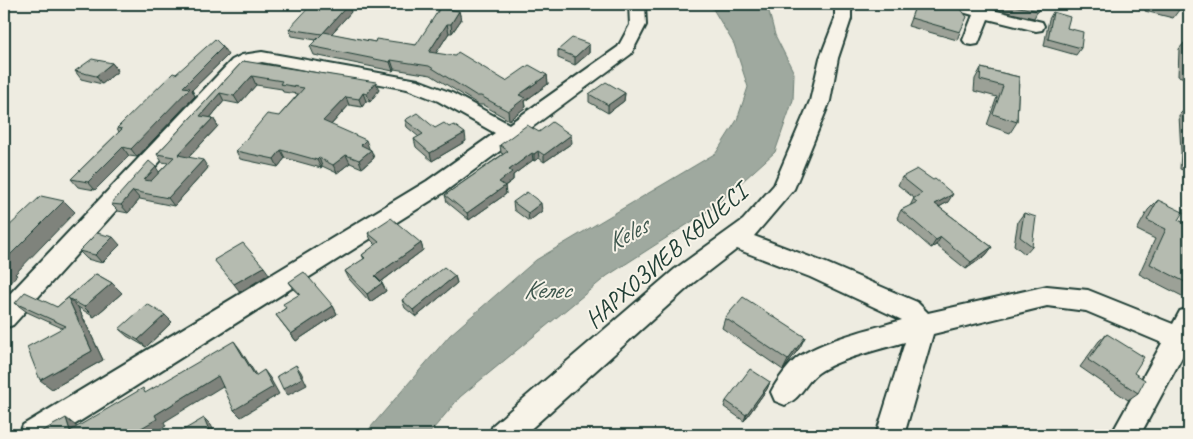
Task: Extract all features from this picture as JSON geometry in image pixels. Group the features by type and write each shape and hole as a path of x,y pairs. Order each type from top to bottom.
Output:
{"street":[{"path":"33,435 435,187 625,50 638,25 637,4"},
{"name":"НАРХОЗИЕВ КӨШЕСІ","path":"503,435 684,276 751,226 783,188 820,101 829,58 843,19 843,10 849,4"},
{"path":"950,4 1036,26"},
{"path":"972,40 982,13"},
{"path":"4,317 238,64 248,59 262,57 411,84 445,97 510,133"},
{"path":"735,239 818,270 908,310 923,325"},
{"path":"785,392 808,365 844,349 923,325 1048,296 1088,301 1134,318 1182,342 1125,435"},
{"path":"890,435 923,325"}],"water":[{"name":"Келес","path":"710,4 767,4 775,35 794,73 793,100 775,152 713,208 607,276 460,397 428,435 364,435 450,335 536,260 716,153 737,120 748,87 734,44"}],"building":[{"path":"312,4 348,5 322,34 289,29"},
{"path":"916,4 957,4 967,17 960,32 911,18"},
{"path":"1006,4 1041,4 1038,11"},
{"path":"1153,4 1179,4 1179,10"},
{"path":"440,8 459,11 451,24 447,24 429,52 455,56 458,52 506,81 529,65 547,75 519,95 525,98 508,111 481,96 477,96 429,66 391,60 390,62 310,46 324,32 375,42 376,39 416,45"},
{"path":"1053,12 1070,17 1067,28 1083,32 1081,48 1048,39"},
{"path":"572,38 589,44 575,57 558,50"},
{"path":"215,39 223,47 183,87 190,88 131,149 123,147 88,182 71,179 122,129 117,128 173,73 176,74"},
{"path":"1185,42 1189,43 1189,70 1184,69"},
{"path":"92,59 112,63 96,76 75,71"},
{"path":"243,61 376,82 367,94 363,93 359,99 346,97 323,121 366,140 361,145 371,150 359,160 346,155 333,165 319,158 317,160 281,150 274,159 236,151 267,114 279,116 304,88 280,84 282,81 252,76 234,96 220,93 200,116 213,118 178,155 203,160 168,198 133,191 121,205 111,204 149,161 156,167 144,180 151,181 174,157 157,154"},
{"path":"981,68 1019,77 1017,122 993,114 1003,86 980,80"},
{"path":"606,82 625,93 608,105 589,94"},
{"path":"1186,108 1189,109 1189,145"},
{"path":"417,113 435,128 444,123 449,127 454,125 465,133 430,153 414,139 423,134 405,120"},
{"path":"552,122 571,135 544,155 538,151 534,154 532,153 509,170 512,172 499,182 505,186 467,213 445,195 508,151 500,145 527,125 539,132"},
{"path":"1189,145 1189,162 1187,161"},
{"path":"917,169 933,180 935,179 953,194 935,204 992,247 971,262 941,237 936,240 901,210 917,202 913,199 922,193 902,177"},
{"path":"527,192 541,203 528,213 513,202"},
{"path":"41,196 64,201 4,261 4,231"},
{"path":"1158,200 1183,212 1178,220 1189,225 1189,284 1150,264 1166,229 1147,220"},
{"path":"1024,213 1036,217 1032,246 1020,237"},
{"path":"391,218 421,243 375,276 382,283 367,294 345,271 365,258 362,255 379,242 368,233"},
{"path":"97,233 113,237 95,255 79,251"},
{"path":"243,243 264,267 234,284 214,260"},
{"path":"444,267 455,276 413,310 402,300"},
{"path":"304,272 333,306 291,334 276,315 286,308 283,304 300,294 289,282"},
{"path":"96,274 112,283 84,307 68,298 92,351 40,380 27,347 66,326 15,303 25,292 57,307"},
{"path":"743,297 805,337 788,360 725,318"},
{"path":"147,304 165,315 138,340 119,329"},
{"path":"1107,334 1144,357 1134,373 1145,380 1138,393 1088,360"},
{"path":"234,341 255,376 264,370 273,387 234,410 218,376 155,415 157,419 129,435 35,435 66,418 70,431 143,388 145,393"},
{"path":"296,365 302,378 283,389 277,376"},
{"path":"750,369 770,382 746,415 726,401"},
{"path":"204,418 209,430 201,435 175,435"}],"water label":[{"name":"Keles","path":"627,234"}]}
